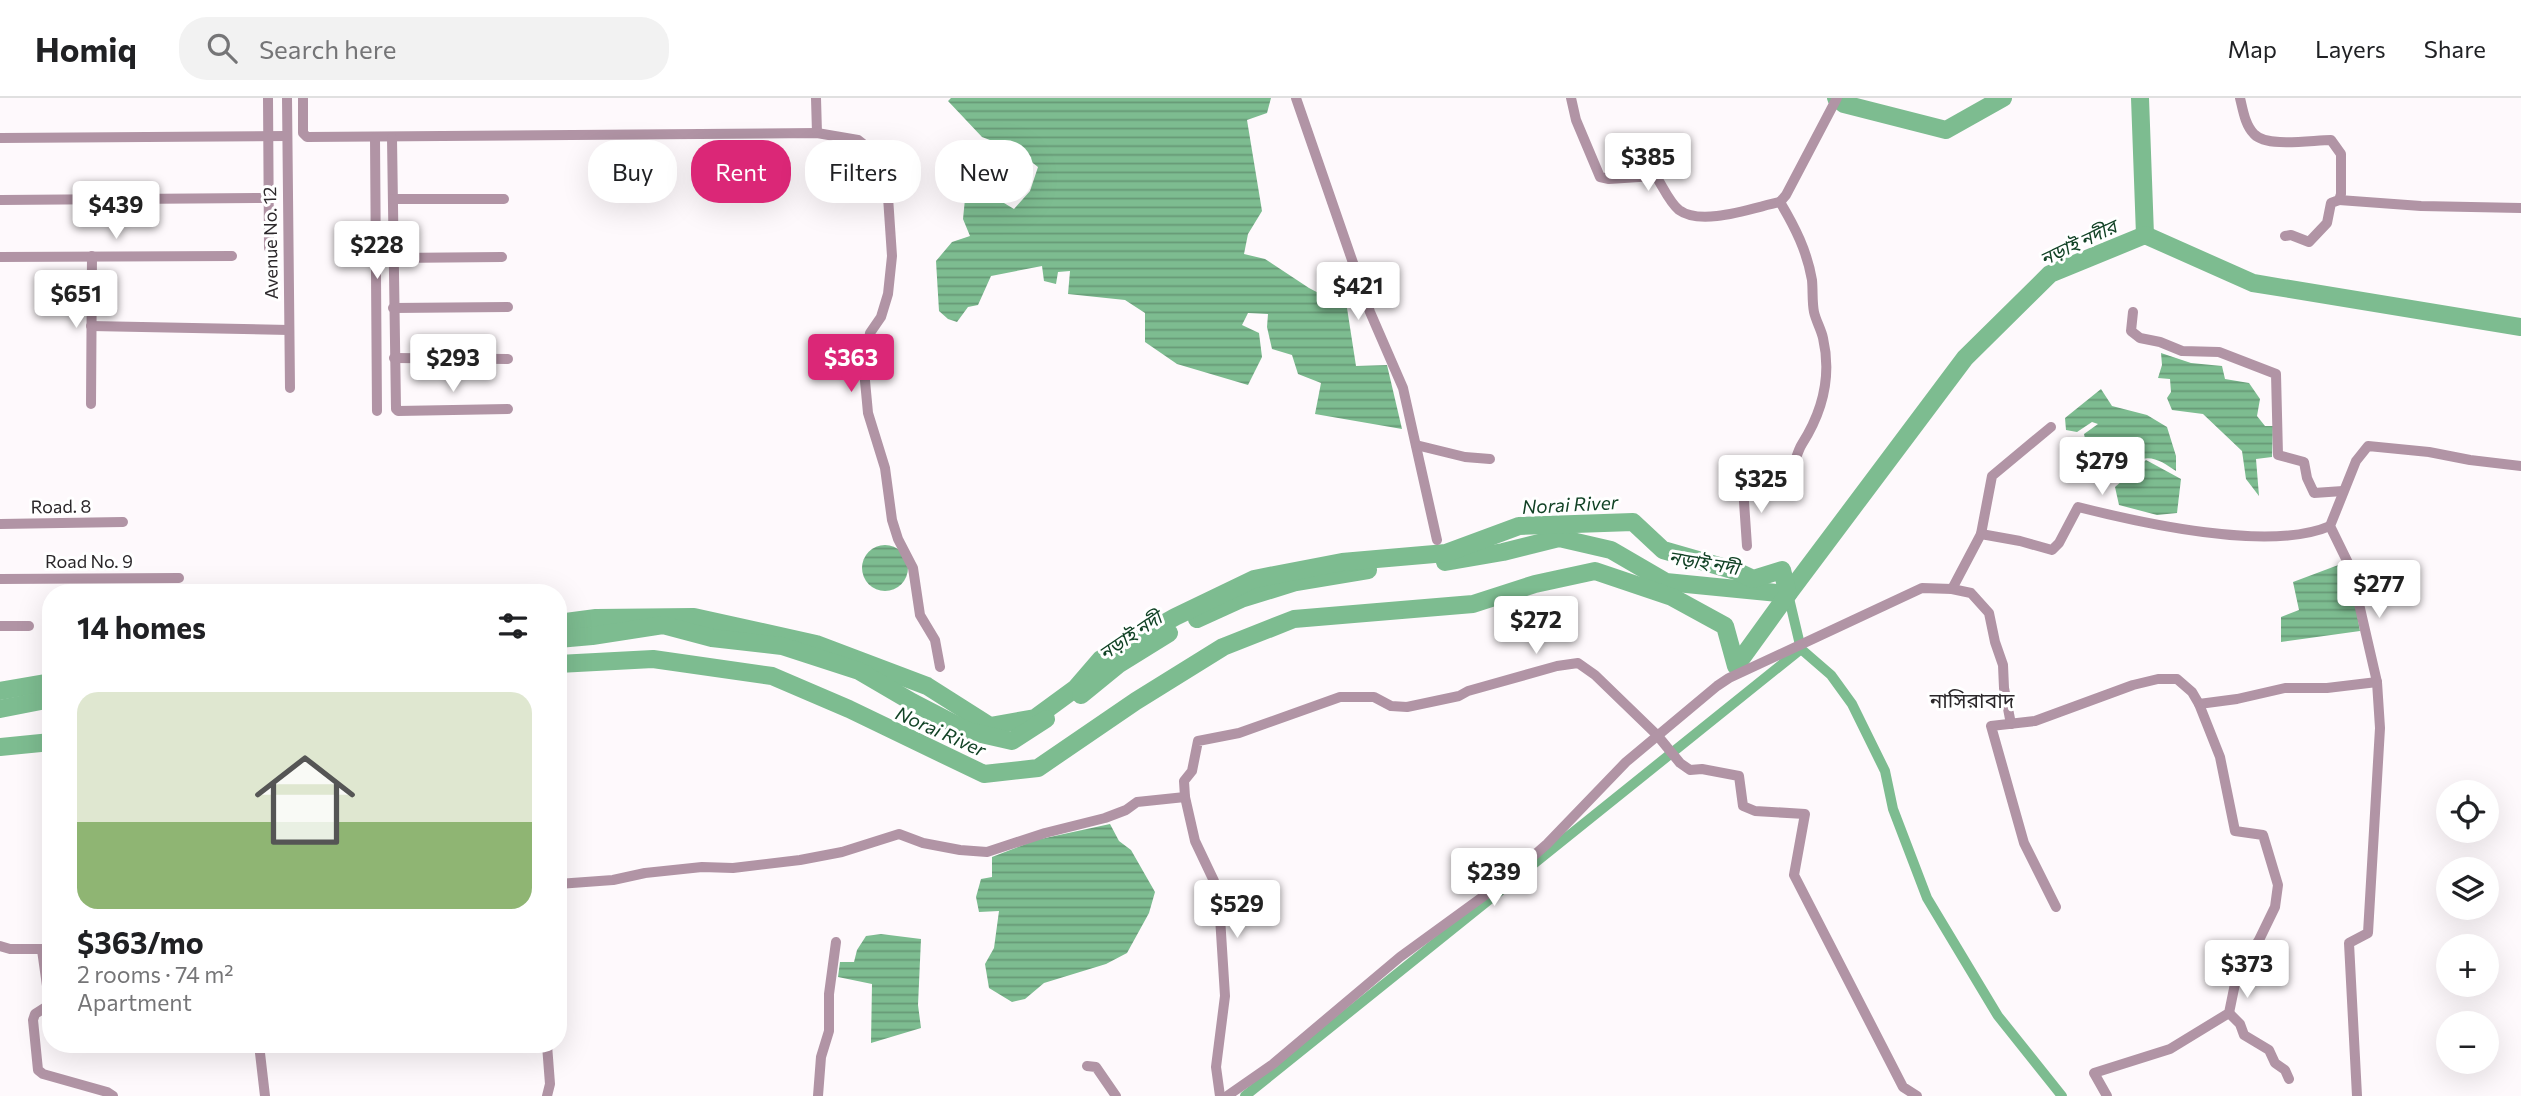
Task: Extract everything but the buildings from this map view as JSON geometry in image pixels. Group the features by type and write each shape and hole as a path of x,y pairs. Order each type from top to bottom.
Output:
{"street":[{"name":"Avenue No. 12","path":"268,98 269,248"},
{"name":"Avenue No. 12","path":"287,98 290,388"},
{"path":"303,98 303,133 307,137 817,133 859,139 878,167 888,197 892,256 888,294 881,317 870,333 864,370 868,413 885,468 892,520 915,574 920,615 935,640 940,667"},
{"path":"816,98 817,133"},
{"path":"1296,98 1370,312 1399,378 1437,541"},
{"path":"1571,98 1576,120 1600,177 1609,179 1654,176 1678,209 1709,217 1783,199 1837,98"},
{"path":"2240,98 2245,119 2255,135 2267,142 2331,140 2341,154 2339,200"},
{"path":"0,138 286,136"},
{"path":"375,138 377,411"},
{"path":"393,138 395,406 398,411 508,409"},
{"path":"0,200 268,198"},
{"path":"393,200 504,199"},
{"path":"1747,546 1743,487 1787,475 1808,437 1825,397 1827,385 1826,356 1814,314 1808,260 1783,199"},
{"path":"2285,236 2291,235 2309,242 2327,223 2331,203 2339,200 2421,206 2521,208"},
{"path":"91,404 92,256"},
{"path":"0,257 232,256"},
{"path":"393,258 502,257"},
{"path":"393,308 508,307"},
{"path":"2133,312 2131,331 2140,338 2182,351 2219,352 2276,374 2278,455 2304,462 2314,493 2343,491"},
{"path":"91,326 289,330"},
{"path":"394,358 508,359"},
{"path":"1952,589 1981,534 1992,476 2051,427"},
{"path":"1416,445 1465,457 1490,459"},
{"path":"2357,1096 2349,943 2368,933 2380,727 2376,682 2351,569 2330,526 2356,461 2368,446 2521,466"},
{"path":"1981,534 2052,550 2059,543 2078,507 2123,519 2228,534 2284,537 2330,526"},
{"name":"Road. 8","path":"0,524 123,522"},
{"name":"Road No. 9","path":"0,579 179,578"},
{"path":"1227,1096 1273,1064 1400,957 1522,866 1626,762 1729,678 1922,588 1952,589 1971,593 1989,614 2003,665 2011,724"},
{"path":"0,626 29,626"},
{"path":"1220,1096 1216,1067 1225,996 1220,917 1214,881 1195,841 1184,781 1192,771 1198,741 1239,733 1340,697 1374,697 1391,706 1407,707 1459,696 1468,691 1557,666 1578,663 1595,675 1657,735 1680,763 1690,770 1702,769 1739,776 1743,806 1755,811 1805,814 1794,875 1903,1087 1917,1096"},
{"path":"2056,906 2024,843 1992,726 2035,721 2093,698 2158,679 2177,679 2192,692 2199,704 2220,757 2235,831 2263,835 2278,885 2275,907 2259,940 2237,974 2229,1013 2171,1049 2094,1073 2108,1096"},
{"path":"2199,704 2285,688 2327,688 2376,682"},
{"path":"567,883 630,878 645,873 702,867 733,869 800,860 842,852 899,834 923,843 987,852 1045,833 1105,818 1126,810 1137,802 1185,797"},
{"path":"818,1096 821,1057 829,1031 829,994 836,942"},
{"path":"0,946 42,950"},
{"path":"42,1010 35,1014 33,1020 38,1070 43,1074 83,1084 113,1096"},
{"path":"2229,1013 2240,1024 2244,1035 2269,1050 2275,1063 2285,1070 2289,1079"},
{"path":"260,1053 265,1096"},
{"path":"547,1096 550,1084 548,1053"},
{"path":"1087,1066 1096,1067 1116,1096"}],"shaded area":[{"path":"951,98 1271,98 1267,113 1247,120 1262,211 1248,234 1244,254 1265,259 1309,288 1347,308 1356,366 1387,365 1402,429 1315,414 1321,383 1298,374 1292,355 1272,349 1267,327 1268,314 1248,313 1242,325 1259,333 1262,357 1248,385 1177,364 1145,342 1145,313 1125,300 1068,294 1070,271 1058,272 1056,284 1044,281 1042,266 991,276 978,305 968,307 957,322 948,319 939,311 936,261 952,242 970,236 963,219 965,203 1004,203 1014,209 1019,203 1033,203 1033,182 1038,167 1033,163 1033,140 990,140 982,137 948,101"},
{"path":"2161,353 2191,363 2222,366 2225,379 2249,383 2260,399 2257,416 2265,426 2273,426 2272,457 2256,459 2259,496 2246,479 2242,451 2203,414 2172,410 2167,398 2171,392 2170,379 2158,378 2162,365"},
{"path":"2101,389 2112,406 2147,415 2167,427 2176,456 2176,471 2151,459 2118,461 2115,447 2109,455 2096,461 2088,453 2084,434 2098,424 2092,422 2077,432 2066,430 2065,418"},
{"path":"2146,460 2181,479 2177,513 2157,515 2119,505 2115,487"},
{"path":"885,545 902,551 908,568 902,585 885,591 868,585 862,568 868,551"},
{"path":"2341,564 2356,608 2360,631 2281,642 2281,617 2299,610 2293,582"},
{"path":"1110,824 1119,841 1131,850 1155,892 1149,913 1127,953 1106,964 1044,983 1025,999 1012,1002 989,988 985,964 994,948 999,911 979,912 976,897 981,879 992,877 992,857 1036,840"},
{"path":"881,934 921,939 918,1005 921,1028 871,1043 872,984 838,977 840,962 854,962 857,950 866,936"}],"waterway":[{"path":"1836,98 1844,104 1946,130 2003,98"},
{"path":"2140,98 2145,235"},
{"name":"নড়াই নদীর","path":"1445,562 1503,552 1559,538 1611,550 1666,582 1788,594 1965,358 2050,274 2145,235 2253,283 2521,327"},
{"name":"Norai River","path":"567,622 596,618 694,617 816,644 927,686 990,726 1035,718 1076,688 1101,659 1175,617 1254,579 1342,562 1446,553 1519,526 1633,522 1663,550 1736,571 1753,579 1782,570 1788,594 1736,666 1725,626 1672,597 1595,571 1535,584 1473,604 1294,619 1223,647 1136,701 1038,768 984,774 849,709 772,676 653,659 567,664"},
{"name":"নড়াই নদী","path":"1197,619 1241,599 1296,582 1368,570"},
{"path":"1788,594 1801,649 1831,675 1852,704 1885,771 1893,809 1927,898 1998,1016 2062,1096"},
{"name":"নড়াই নদী","path":"567,638 663,625 712,638 782,646 859,671 968,731 1012,741 1046,719"},
{"name":"নড়াই নদী","path":"1081,695 1119,664 1169,633"},
{"path":"1245,1096 1801,649"},
{"name":"Norai River","path":"0,691 42,684"},
{"name":"নড়াই নদী","path":"0,709 42,701"},
{"name":"Norai River","path":"0,747 42,743"}],"district":[{"name":"নাসিরাবাদ","path":"1972,699"}]}
